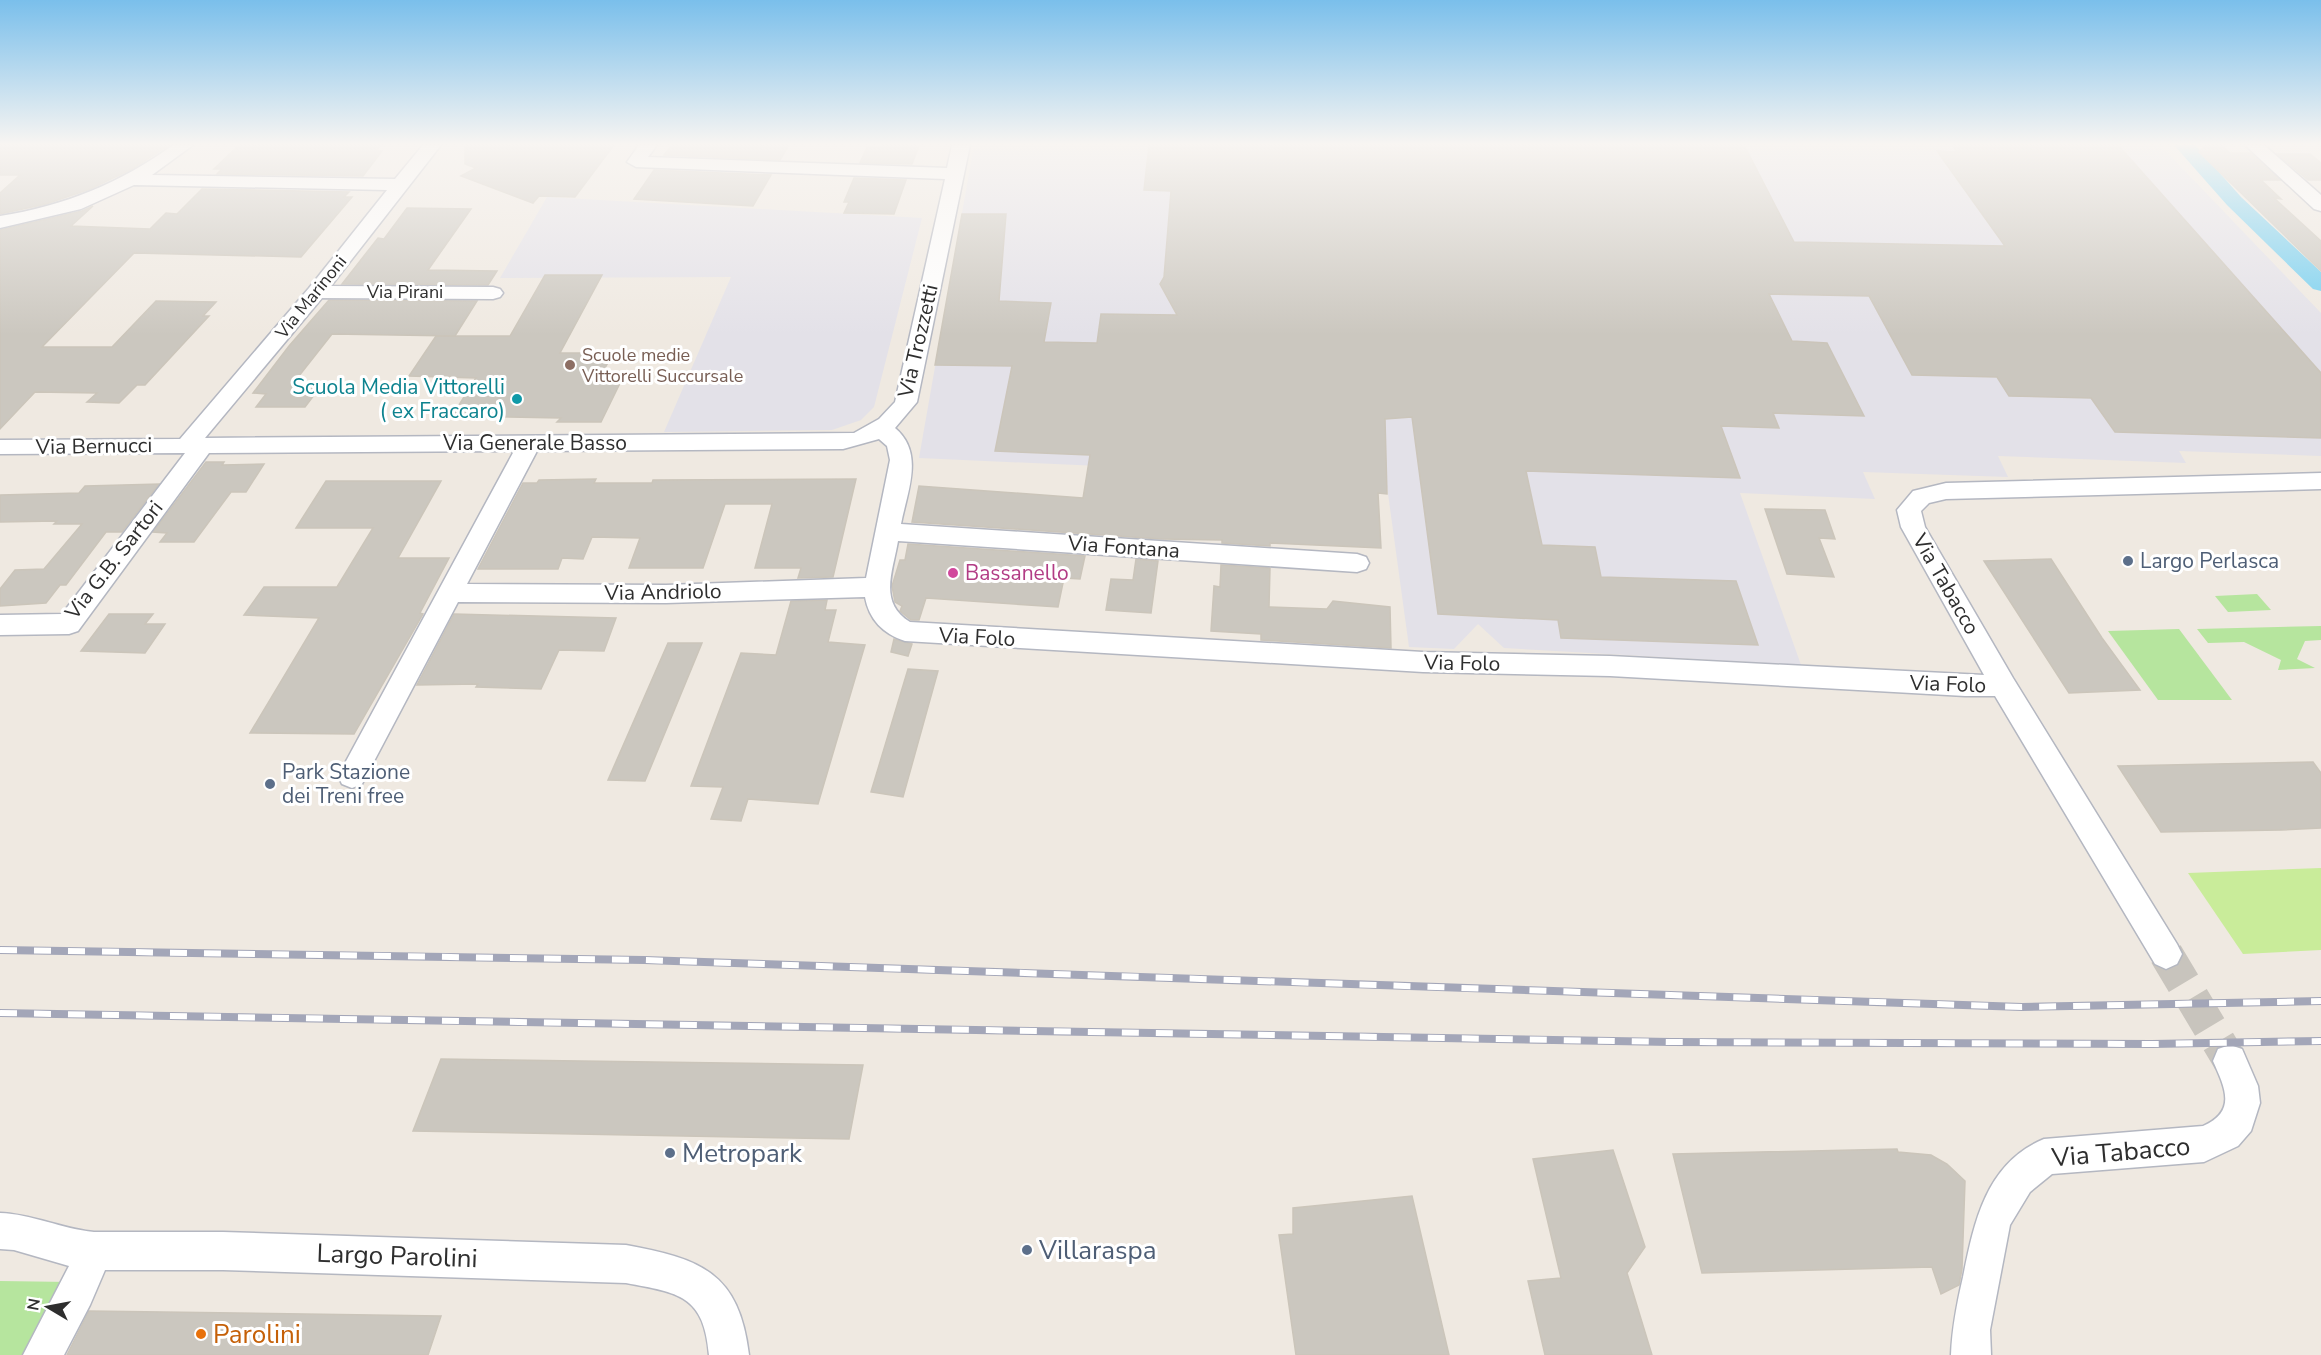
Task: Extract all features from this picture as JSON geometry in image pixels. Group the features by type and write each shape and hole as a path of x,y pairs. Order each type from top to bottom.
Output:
{"street":[{"path":"2,223 60,208"},
{"name":"Via Marinoni","path":"195,445 383,208"},
{"name":"Via Trozzetti","path":"880,429 896,415 906,402 948,208"},
{"name":"Via Pirani","path":"316,292 493,293"},
{"path":"877,587 890,532 902,451 893,438 880,429"},
{"name":"Via Generale Basso","path":"195,445 843,442 862,438 880,429"},
{"path":"352,776 529,444"},
{"name":"Via Bernucci","path":"0,447 195,445"},
{"name":"Via G.B. Sartori","path":"0,625 69,624 195,445"},
{"name":"Via Tabacco","path":"2166,954 2003,686 1913,527 1909,510 1921,497 1946,491 2321,481"},
{"name":"Via Fontana","path":"890,532 1358,563"},
{"name":"Via Andriolo","path":"449,593 666,594 877,587"},
{"name":"Via Folo","path":"877,587 882,615 905,631 922,634 1423,662 1611,666 1965,686 2003,686"},
{"name":"Via Tabacco","path":"1971,1355 1971,1330 1993,1220 2017,1179 2044,1157 2080,1152 2204,1144 2226,1134 2239,1119 2243,1103 2241,1086 2230,1061"},
{"name":"Largo Parolini","path":"0,1232 19,1232 22,1235 76,1249 94,1251 224,1251 626,1264 667,1272 697,1283 718,1308 725,1322 729,1355"},
{"path":"43,1355 77,1292 94,1251"}],"shaded area":[{"path":"540,208 748,208 922,218 874,407 861,420 832,430 664,432 731,277 500,278"},
{"path":"963,208 2221,208 2321,313 2321,456 2179,451 2186,463 1998,456 2008,477 1863,472 1875,499 1740,493 1801,665 1504,648 1478,624 1454,649 1409,647 1386,479 919,458"}],"green space":[{"path":"2257,594 2271,610 2228,612 2215,596"},
{"path":"2321,626 2321,640 2305,641 2297,659 2315,668 2278,670 2281,660 2244,642 2208,643 2197,629"},
{"path":"2179,629 2232,700 2158,700 2108,631"},
{"path":"2321,868 2321,950 2243,954 2188,873"},
{"path":"0,1281 70,1282 30,1355 0,1355"}],"building":[{"path":"0,208 27,208 0,214"},
{"path":"88,208 91,208 71,226 150,229 166,213 177,214 183,208 342,208 301,257 134,253 42,347 112,347 156,301 216,302 203,316 209,316 145,385 137,385 119,403 87,402 97,393 35,392 0,429 0,230"},
{"path":"407,208 471,209 428,270 497,271 488,285 342,284 378,238 384,239"},
{"path":"846,208 896,208 894,214 844,213"},
{"path":"1170,208 1777,208 1794,242 2005,246 1978,208 2174,208 2321,373 2321,438 2115,432 2091,398 2009,396 1997,377 1912,375 1869,296 1769,294 1792,341 1827,343 1864,416 1773,413 1779,428 1721,426 1740,478 1526,471 1542,545 1595,547 1601,577 1736,581 1758,645 1561,638 1558,620 1438,614 1412,417 1385,419 1387,494 1378,493 1381,548 1270,543 1270,546 1222,543 1222,540 1161,539 912,522 919,486 1083,498 1090,455 995,451 1012,366 935,365 962,214 1006,214 999,301 1051,303 1044,342 1097,343 1101,314 1177,315 1160,284 1164,277"},
{"path":"2257,208 2285,208 2321,241 2321,271"},
{"path":"545,275 602,275 560,353 613,353 603,372 625,373 601,422 557,422 561,418 452,416 476,378 409,376 436,336 510,336"},
{"path":"329,300 477,301 455,336 332,334 291,386 321,386 305,407 256,407 266,394 253,393 289,346"},
{"path":"206,462 224,462 222,465 264,464 246,492 231,492 194,542 160,542 167,533 153,532"},
{"path":"596,479 594,483 652,483 653,480 856,479 833,577 798,578 801,568 755,568 772,504 725,504 703,568 629,568 640,538 592,537 583,559 562,558 558,569 478,569 523,483 537,483 539,480"},
{"path":"326,481 441,481 398,558 449,558 420,613 423,614 354,734 250,733 319,618 244,615 264,587 337,587 373,528 296,528"},
{"path":"159,484 122,532 106,532 66,585 60,585 46,603 0,606 0,589 15,570 44,569 82,524 54,524 57,521 0,522 0,495 79,493 85,486"},
{"path":"1765,509 1825,510 1835,539 1819,538 1834,577 1787,574"},
{"path":"908,544 1085,556 1080,579 1064,578 1058,607 926,598 919,620 911,620 900,611 902,606 895,602 892,586 900,560 905,560"},
{"path":"1136,559 1158,561 1151,613 1106,610 1111,579 1133,580"},
{"path":"2051,559 2102,638 2140,690 2069,693 1984,561"},
{"path":"1221,565 1270,568 1269,607 1327,609 1333,601 1390,607 1391,648 1261,640 1261,634 1211,631 1214,586 1220,587"},
{"path":"827,600 825,610 836,610 828,642 865,645 818,804 748,799 741,821 711,819 723,787 691,786 741,653 776,655 791,601"},
{"path":"109,614 153,614 145,624 165,624 145,653 81,651"},
{"path":"454,614 616,618 604,651 559,650 541,689 476,687 478,684 417,685"},
{"path":"894,639 912,644 908,656 891,652"},
{"path":"668,643 702,643 645,781 608,780"},
{"path":"908,669 938,671 903,797 871,792"},
{"path":"2313,762 2321,773 2321,828 2281,830 2161,832 2118,766"},
{"path":"441,1059 863,1065 849,1139 413,1131"},
{"path":"1897,1149 1898,1152 1931,1155 1947,1164 1965,1181 1962,1269 1959,1285 1941,1294 1932,1267 1702,1273 1673,1154"},
{"path":"1613,1150 1645,1247 1627,1273 1652,1355 1545,1355 1528,1281 1561,1278 1533,1159"},
{"path":"1412,1196 1449,1355 1296,1355 1279,1235 1293,1234 1293,1208"},
{"path":"89,1311 441,1316 428,1355 67,1355"}],"waterway":[{"path":"2242,208 2321,284"}],"tunnel":[{"path":"2166,954 2230,1061"}],"railway":[{"path":"0,950 644,960 2022,1007 2321,1001"},
{"path":"0,1013 1671,1042 2152,1044 2321,1041"}],"place":[{"name":"Scuole medie Vittorelli Succursale","path":"570,365"},
{"name":"Scuola Media Vittorelli ( ex Fraccaro)","path":"517,399"},
{"name":"Largo Perlasca","path":"2128,561"},
{"name":"Bassanello","path":"953,573"},
{"name":"Park Stazione dei Treni free","path":"270,784"},
{"name":"Metropark","path":"670,1153"},
{"name":"Villaraspa","path":"1027,1250"},
{"name":"Parolini","path":"201,1334"}]}
